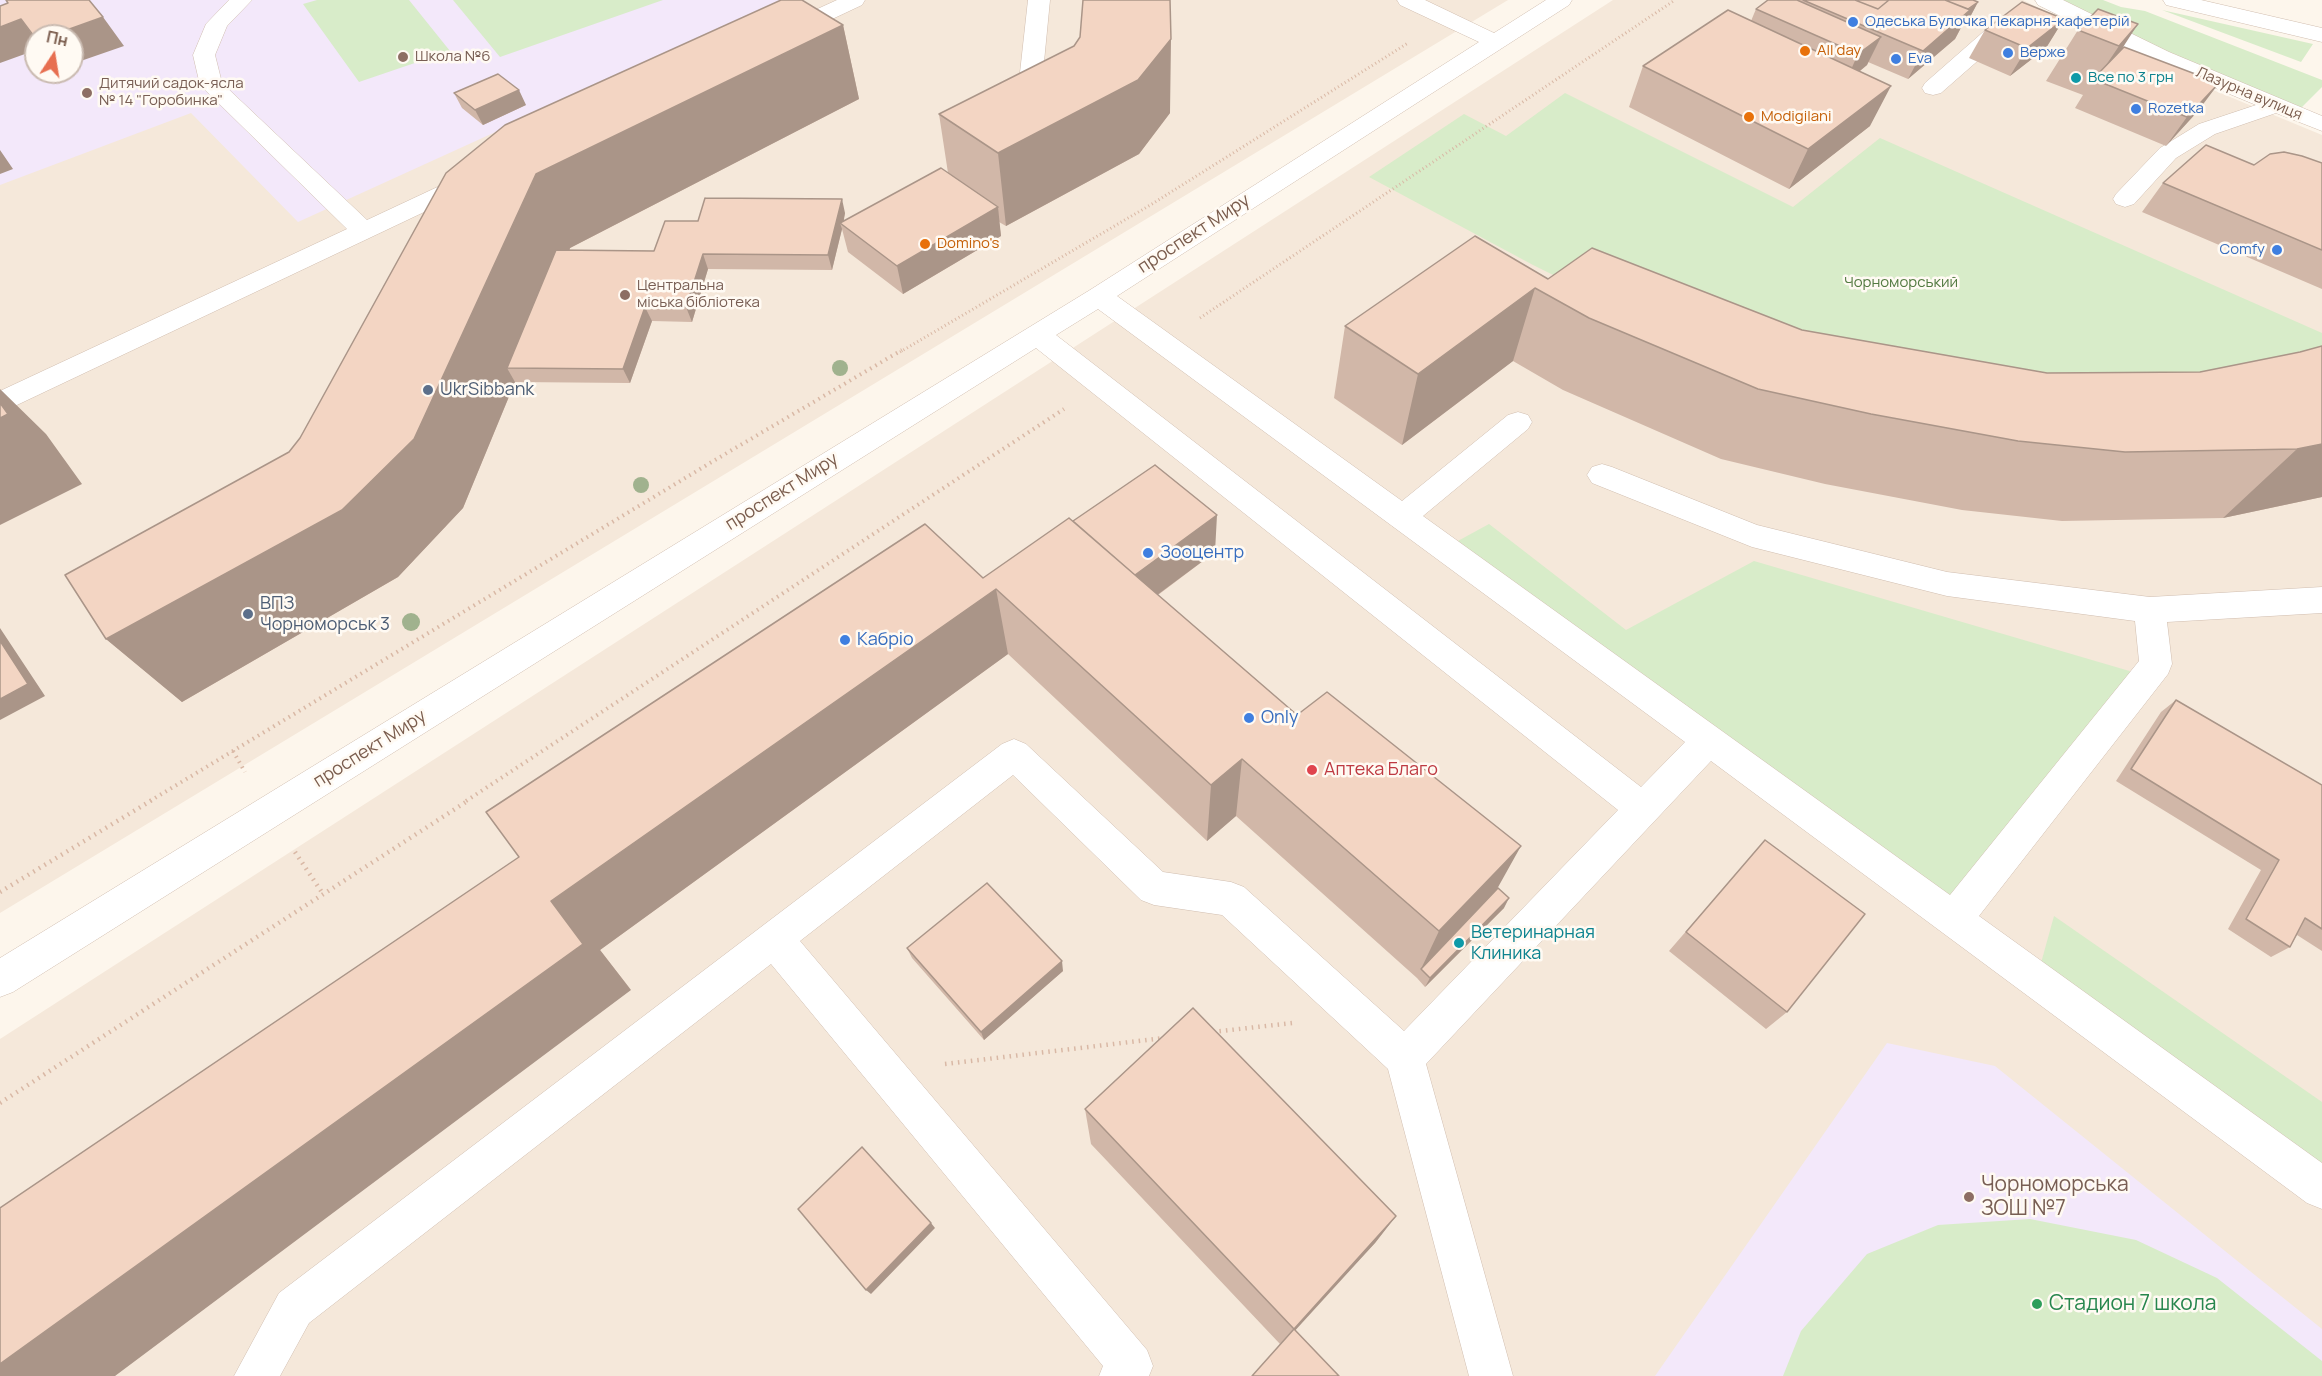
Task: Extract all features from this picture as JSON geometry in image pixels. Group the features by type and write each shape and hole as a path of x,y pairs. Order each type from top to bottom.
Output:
{"street":[{"path":"241,0 217,24 204,55 211,85 363,231"},
{"path":"768,40 854,0"},
{"path":"998,119 1028,103 1039,0"},
{"path":"1408,0 1496,42"},
{"name":"проспект Миру","path":"0,979 1099,296 1561,0"},
{"path":"1933,88 2033,0"},
{"name":"Лазурна вулиця","path":"2046,0 2161,57 2322,124"},
{"path":"2174,0 2322,35"},
{"path":"2125,199 2168,153 2207,129 2275,106"},
{"path":"0,403 489,172"},
{"path":"435,229 456,188"},
{"path":"1099,296 2322,1188"},
{"path":"1037,334 1643,809"},
{"path":"1402,517 1518,422"},
{"path":"1602,475 1752,535 1947,584 2151,610 2322,600"},
{"path":"1954,919 2156,664 2151,610"},
{"path":"1405,1058 1709,740"},
{"path":"256,1376 294,1308 1014,754 1154,888 1231,898 1405,1058 1491,1376"},
{"path":"774,939 1131,1366 1121,1376"}],"path":[{"path":"1163,343 1676,0"},
{"path":"0,892 714,460 1152,204 1448,19"},
{"path":"0,1103 474,796 1101,384"},
{"path":"1204,1033 1358,1015"},
{"path":"885,1071 1169,1037"}],"shaded area":[{"path":"0,0 1508,0 0,913"},
{"name":"Школа №6","path":"0,0 785,0 298,222 191,113 0,185"},
{"path":"1613,0 2023,0 2143,61 2322,135 2322,1376 0,1376 0,1039"},
{"name":"Чорноморська ЗОШ №7","path":"1887,1043 1995,1066 2322,1329 2322,1376 1655,1376"}],"green space":[{"path":"317,0 409,0 450,51 359,82 303,4"},
{"path":"453,0 663,0 500,57"},
{"path":"2060,0 2103,0 2121,7 2145,11 2322,80 2322,87 2300,109 2150,44"},
{"path":"2162,10 2313,44 2301,62"},
{"name":"Чорноморський","path":"1565,93 1793,207 1880,138 2322,333 2322,349 2264,385 1745,370 1533,265 1369,177 1464,114 1506,136"},
{"path":"1489,524 1626,630 1754,561 2150,677 1954,919 1445,548"},
{"path":"2054,916 2322,1102 2322,1172 2041,963"},
{"name":"Стадион 7 школа","path":"2030,1219 2136,1240 2217,1278 2322,1361 2322,1376 1783,1376 1801,1331 1867,1254 1938,1225"}],"building":[{"path":"6,0 89,0 103,17 83,24 25,24 21,19 0,27 0,6 8,3"},
{"path":"781,0 802,0 843,25 536,174 414,439 342,510 106,639 65,575 289,452 300,438 446,173 505,125"},
{"path":"1083,0 1170,0 1171,39 1138,80 998,153 939,114 1074,46 1080,37"},
{"path":"1768,0 1797,0 1881,37 1858,54 1756,9"},
{"path":"1803,0 1855,0 1878,9 1889,0 1945,0 1970,10 1923,51"},
{"path":"1855,0 1889,0 1878,9"},
{"path":"1945,0 1973,0 1978,2 1968,9"},
{"path":"2022,2 2064,19 2027,48 1985,30"},
{"path":"2098,9 2138,24 2119,46 2078,30"},
{"path":"1728,10 1891,86 1808,149 1643,66"},
{"path":"2124,47 2219,83 2187,117 2093,79"},
{"path":"498,74 519,90 475,110 454,93"},
{"path":"2206,145 2254,165 2270,154 2284,152 2322,163 2322,250 2163,183"},
{"path":"941,168 998,207 897,266 840,223"},
{"name":"Центральна міська бібліотека","path":"705,198 842,199 828,255 703,254 686,307 645,307 623,369 507,368 556,250 654,251 665,221 698,221"},
{"path":"1475,236 1548,279 1592,248 1802,330 2047,373 2200,372 2322,346 2322,444 2297,449 2125,452 2018,441 1871,414 1758,389 1589,318 1535,288 1418,374 1345,326"},
{"path":"0,403 8,414 0,418"},
{"path":"1155,465 1217,515 1135,575 1073,521"},
{"path":"1069,518 1297,715 1327,692 1521,846 1439,931 1242,759 1211,785 996,589 551,901 583,944 0,1364 0,1208 519,857 486,812 925,524 983,578"},
{"path":"0,641 28,684 0,699"},
{"path":"2176,700 2322,785 2322,929 2305,918 2290,947 2246,919 2279,860 2131,769"},
{"path":"1765,840 1865,914 1787,1012 1686,932"},
{"path":"987,883 1062,961 981,1032 907,948"},
{"name":"Ветеринарная Клиника","path":"1498,888 1509,898 1430,978 1421,969"},
{"path":"1193,1008 1396,1216 1294,1329 1085,1109"},
{"path":"862,1147 931,1223 866,1290 798,1209"},
{"path":"1294,1329 1339,1376 1252,1376"}],"place":[{"name":"Одеська Булочка Пекарня-кафетерій","path":"1853,22"},
{"name":"All day","path":"1805,51"},
{"name":"Верже","path":"2008,53"},
{"name":"Школа №6","path":"403,57"},
{"name":"Eva","path":"1896,59"},
{"name":"Все по 3 грн","path":"2076,78"},
{"name":"Дитячий садок-ясла № 14 \"Горобинка\"","path":"87,93"},
{"name":"Rozetka","path":"2136,109"},
{"name":"Modigilani","path":"1749,117"},
{"name":"Domino's","path":"925,244"},
{"name":"Comfy","path":"2277,250"},
{"name":"Центральна міська бібліотека","path":"625,295"},
{"name":"UkrSibbank","path":"428,390"},
{"name":"Зооцентр","path":"1148,553"},
{"name":"ВПЗ Чорноморськ 3","path":"248,614"},
{"name":"Кабріо","path":"845,640"},
{"name":"Only","path":"1249,718"},
{"name":"Аптека Благо","path":"1312,770"},
{"name":"Ветеринарная Клиника","path":"1459,943"},
{"name":"Чорноморська ЗОШ №7","path":"1969,1197"},
{"name":"Стадион 7 школа","path":"2037,1304"}]}
